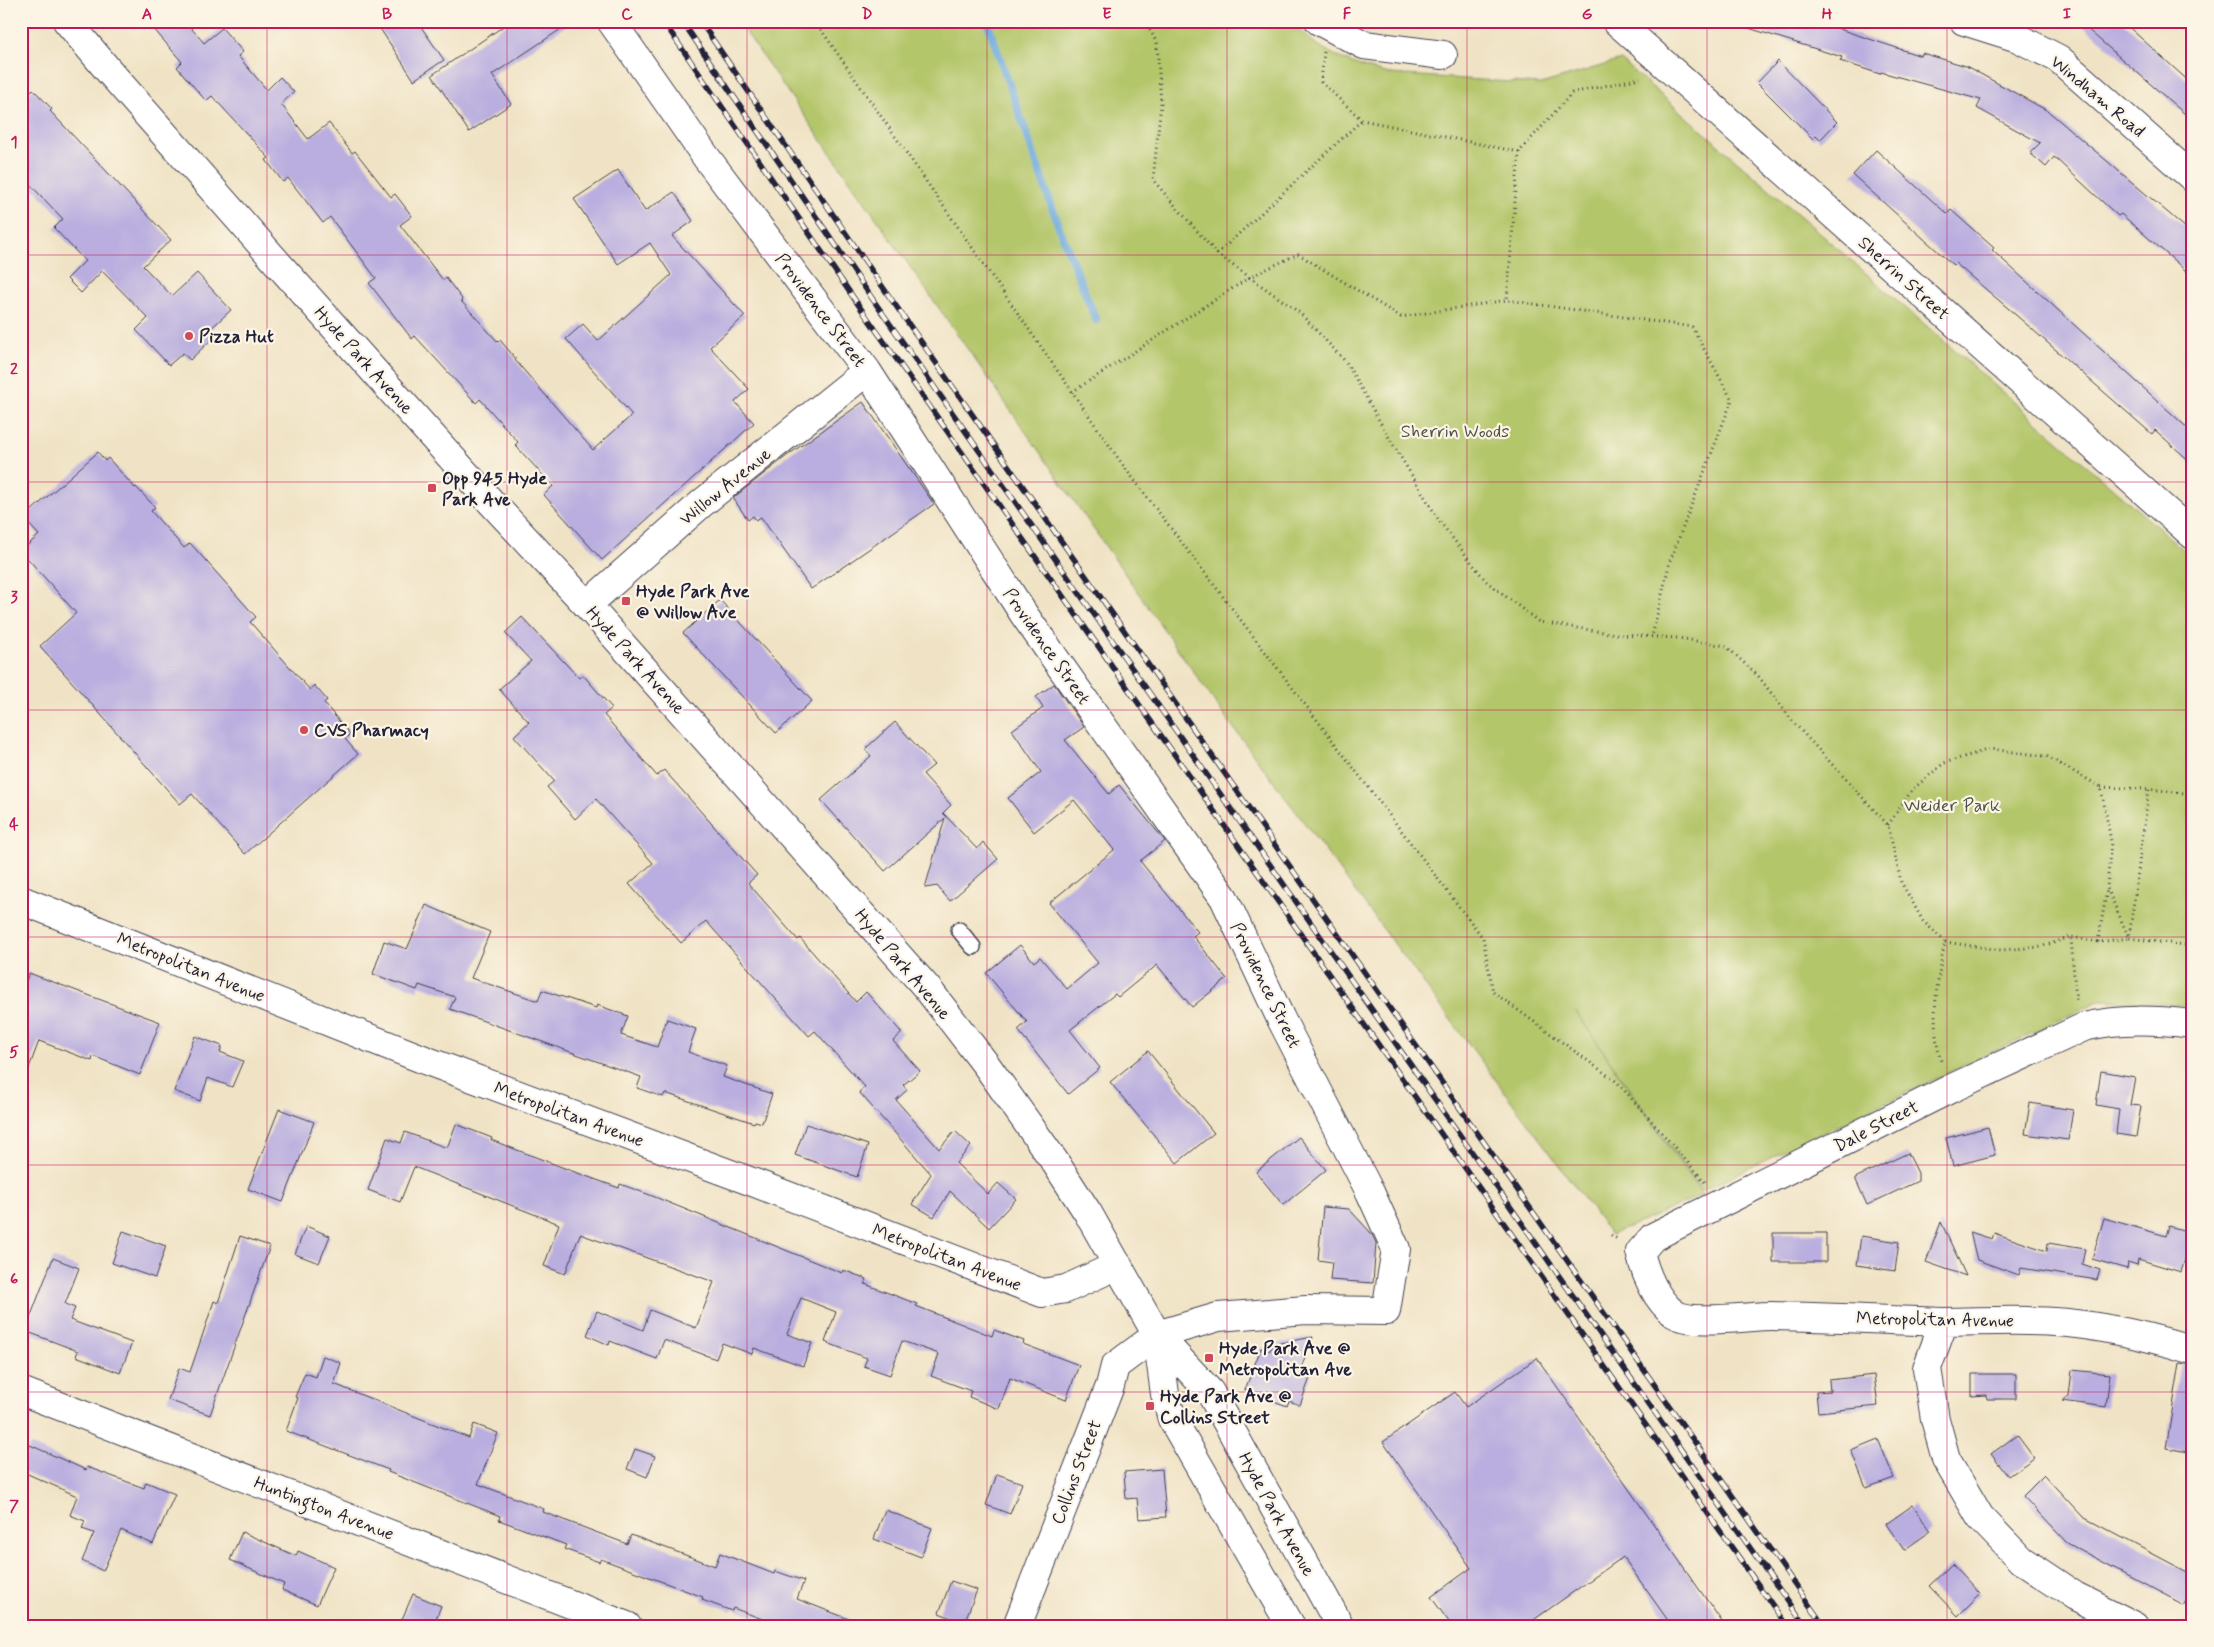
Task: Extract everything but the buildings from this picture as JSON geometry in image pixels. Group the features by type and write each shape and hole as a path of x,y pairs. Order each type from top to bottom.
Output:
{"street":[{"name":"Hyde Park Avenue","path":"67,21 280,266 491,502 587,605 927,988 987,1066 1055,1162 1088,1213 1157,1335 1210,1392 1340,1626"},
{"name":"Providence Street","path":"611,21 706,157 867,371 1025,616 1224,898 1281,1019 1370,1192 1396,1249 1386,1311 1306,1310 1218,1318 1157,1335"},
{"name":"Sherrin Street","path":"1616,21 2193,535"},
{"name":"Windham Road","path":"1964,21 2018,38 2059,59 2193,178"},
{"path":"1323,23 1364,46 1443,56"},
{"name":"Willow Avenue","path":"587,605 701,504 867,371"},
{"name":"Metropolitan Avenue","path":"21,900 430,1062 755,1183 1042,1294 1066,1288 1118,1265"},
{"name":"Dale Street","path":"1675,1314 1658,1296 1645,1274 1640,1252 1653,1237 1941,1093 2084,1027 2104,1022 2147,1019 2193,1024"},
{"name":"Metropolitan Avenue","path":"1675,1314 1692,1320 1760,1316 1944,1322 2031,1321 2089,1326 2167,1342 2193,1350"},
{"path":"1944,1322 1928,1368 1935,1419 1946,1459 1980,1517 2021,1560 2075,1596 2135,1626"},
{"name":"Hyde Park Avenue","path":"1157,1335 1166,1394 1172,1419 1291,1626"},
{"name":"Collins Street","path":"1017,1626 1110,1386 1115,1366 1157,1335"},
{"name":"Huntington Avenue","path":"21,1392 627,1626"}],"lane":[{"path":"959,930 973,947"}],"path":[{"path":"815,21 1125,468 1483,938 1493,992 1617,1082 1705,1183"},
{"path":"1145,21 1157,43 1162,103 1153,180 1217,254 1300,313 1346,362 1440,522 1486,581 1539,622 1622,635 1678,638 1726,646 1759,677 1794,723 1888,826 1901,882 1923,921 1945,942 2001,950 2040,947 2071,937 2098,942 2129,938 2193,946"},
{"path":"1323,23 1320,82 1362,120 1519,152"},
{"path":"1508,300 1519,152 1572,93 1673,71"},
{"path":"1217,254 1362,120"},
{"path":"1072,392 1250,277 1298,254 1401,317 1508,300 1692,327 1732,400 1670,561 1652,636"},
{"path":"1888,826 1912,790 1944,763 1990,749 2046,756 2101,787 2149,789 2193,794"},
{"path":"2098,942 2107,888 2111,841 2101,787"},
{"path":"2129,938 2149,789"},
{"path":"2107,888 2129,938"},
{"path":"2071,937 2076,1003 2084,1027"},
{"path":"1943,1067 1936,1048 1935,993 1945,942"}],"green space":[{"name":"Sherrin Woods","path":"738,21 1290,21 1300,31 1335,55 1376,71 1390,74 1541,84 1621,60 2193,558 2193,1006 2101,1000 1701,1191 1576,1012 1702,1195 1611,1235 1221,711"}],"waterway":[{"path":"987,21 1060,230 1096,320"}],"railway":[{"path":"663,21 864,313 1787,1626"},
{"path":"682,21 876,304 1805,1626"},
{"path":"700,21 889,296 1824,1626"}],"place":[{"name":"Pizza Hut","path":"189,336"},
{"name":"Opp 945 Hyde Park Ave","path":"432,488"},
{"name":"Hyde Park Ave @ Willow Ave","path":"626,601"},
{"name":"CVS Pharmacy","path":"304,730"},
{"name":"Hyde Park Ave @ Metropolitan Ave","path":"1209,1358"},
{"name":"Hyde Park Ave @ Collins Street","path":"1150,1406"}],"park label":[{"name":"Weider Park","path":"1952,805"}]}
